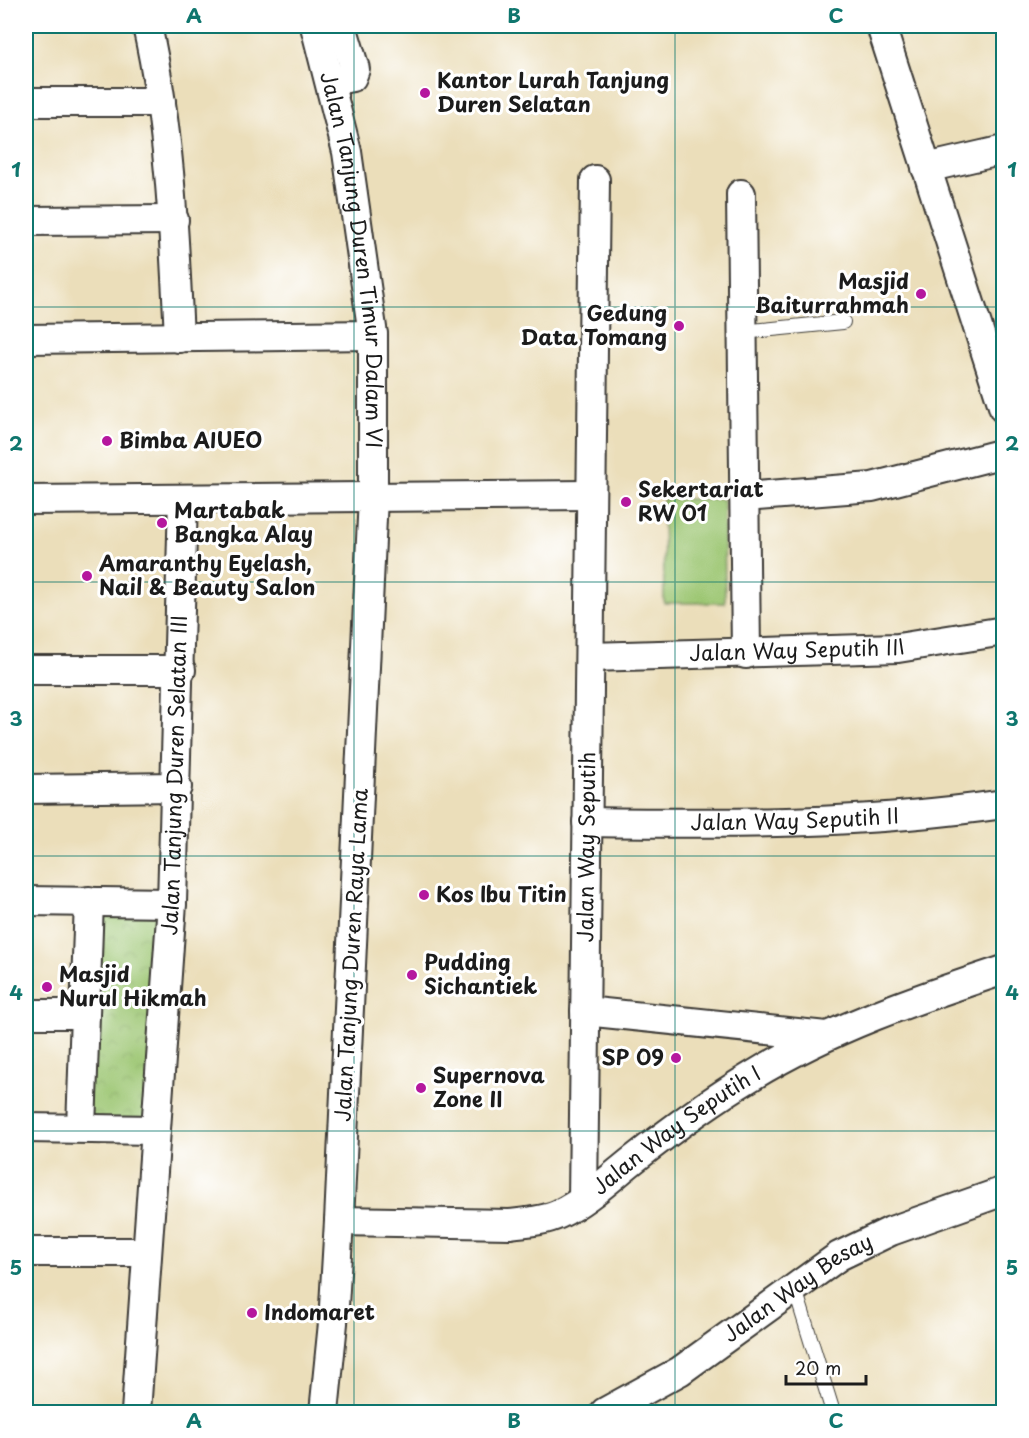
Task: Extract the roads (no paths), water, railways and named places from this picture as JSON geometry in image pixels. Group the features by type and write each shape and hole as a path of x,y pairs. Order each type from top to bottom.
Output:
{"street":[{"path":"147,26 161,102 174,220 179,338"},
{"name":"Jalan Tanjung Duren Timur Dalam VI","path":"315,26 331,81 349,162 373,335 373,497"},
{"path":"331,81 352,77 355,69 342,26"},
{"path":"881,26 1004,409"},
{"path":"26,102 161,102"},
{"path":"926,168 1004,150"},
{"name":"Jalan Way Seputih","path":"583,1199 595,180"},
{"path":"741,194 746,654"},
{"path":"26,221 174,220"},
{"path":"26,339 373,335"},
{"path":"744,497 872,488 1004,453"},
{"path":"26,500 591,495"},
{"name":"Jalan Tanjung Duren Raya Lama","path":"324,1413 333,1323 339,1221 373,497"},
{"name":"Jalan Tanjung Duren Selatan III","path":"136,1413 172,903 181,670 183,499"},
{"name":"Jalan Way Seputih III","path":"590,657 898,648 1004,631"},
{"path":"26,670 181,670"},
{"path":"26,789 177,788"},
{"name":"Jalan Way Seputih II","path":"587,822 798,824 929,815 1004,804"},
{"path":"26,901 172,903"},
{"path":"81,1128 88,901"},
{"name":"Jalan Way Seputih I","path":"339,1221 535,1222 559,1214 583,1199 695,1114 752,1076 826,1036 880,1012 1004,970"},
{"path":"585,1011 826,1036"},
{"path":"26,1014 86,1014"},
{"path":"26,1128 156,1130"},
{"name":"Jalan Way Besay","path":"605,1413 680,1371 794,1286 839,1256 891,1231 1004,1191"},
{"path":"26,1252 147,1252"}],"lane":[{"path":"742,332 843,322"},
{"path":"794,1286 833,1413"}],"place":[{"name":"Kantor Lurah Tanjung Duren Selatan","path":"425,93"},
{"name":"Masjid Baiturrahmah","path":"921,294"},
{"name":"Gedung Data Tomang","path":"679,326"},
{"name":"Bimba AIUEO","path":"107,441"},
{"name":"Sekertariat RW 01","path":"626,502"},
{"name":"Martabak Bangka Alay","path":"162,523"},
{"name":"Amaranthy Eyelash, Nail & Beauty Salon","path":"87,576"},
{"name":"Kos Ibu Titin","path":"424,895"},
{"name":"Pudding Sichantiek","path":"412,975"},
{"name":"Masjid Nurul Hikmah","path":"47,987"},
{"name":"SP 09","path":"676,1058"},
{"name":"Supernova Zone II","path":"421,1088"},
{"name":"Indomaret","path":"252,1313"}]}
